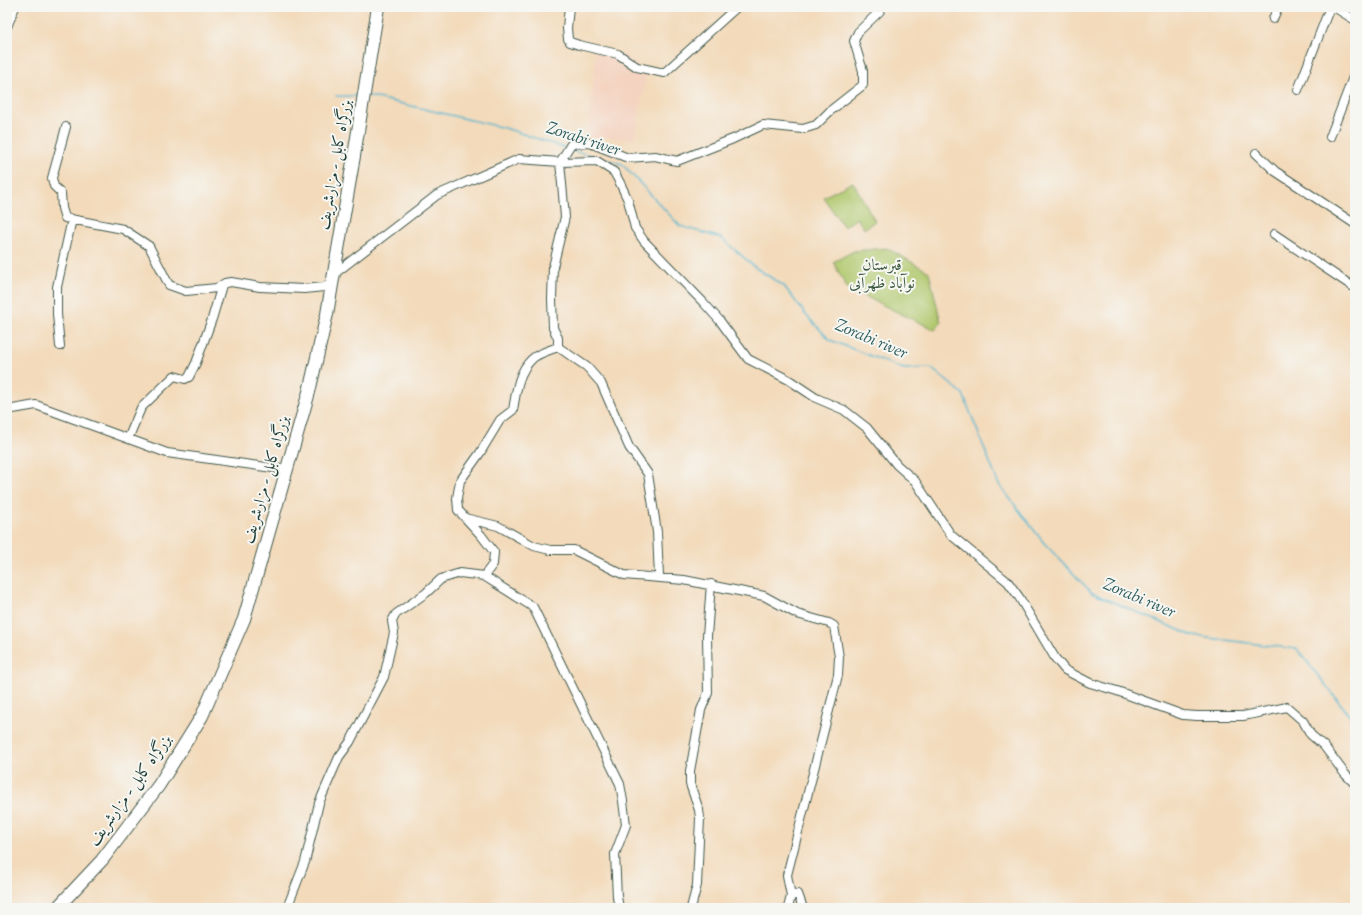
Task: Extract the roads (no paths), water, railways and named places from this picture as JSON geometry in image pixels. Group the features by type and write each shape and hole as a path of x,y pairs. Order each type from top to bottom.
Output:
{"highway":[{"name":"بزرگراه کابل - مزارشریف","path":"57,908 102,860 159,785 202,716 244,619 287,470 327,314 378,7"}],"street":[{"path":"7,27 15,7"},
{"path":"569,7 567,28 568,39 570,42 618,54 637,67 664,73 737,7"},
{"path":"558,347 558,338 554,328 552,299 553,267 565,217 560,162 571,144 590,143 628,158 655,156 677,161 764,126 803,129 816,125 830,111 863,85 863,71 854,41 858,32 880,11 880,7"},
{"path":"1273,19 1278,7"},
{"path":"1298,90 1330,7"},
{"path":"1334,7 1355,20"},
{"path":"1330,137 1355,72"},
{"path":"66,127 52,178 54,186 61,193 62,208 65,218 124,229 149,246 169,285 186,291 218,288 231,282 260,288 304,289 324,287 437,195 519,159 560,162 597,162 614,172 628,200 635,228 644,241 704,302 748,359 789,380 816,398 844,410 867,428 897,465 915,481 950,535 1008,582 1019,597 1055,658 1065,670 1075,677 1090,683 1117,691 1183,715 1243,716 1287,707 1303,722 1311,735 1324,746 1345,774 1355,784"},
{"path":"1256,153 1275,171 1355,224"},
{"path":"60,346 56,314 57,287 72,219"},
{"path":"1274,234 1355,288"},
{"path":"128,439 141,408 174,376 185,379 189,377 196,363 212,319 222,285"},
{"path":"484,576 493,564 494,552 458,510 456,498 460,481 480,453 500,420 514,410 515,395 522,371 532,358 558,347"},
{"path":"558,347 587,367 601,383 629,447 648,474 657,532 659,577"},
{"path":"7,410 36,405 167,453 287,470"},
{"path":"464,517 498,526 534,546 550,550 574,550 624,575 659,577 711,584 764,596 797,614 834,626 838,657 838,675 787,875 791,896 788,908"},
{"path":"287,908 305,862 319,803 339,757 350,742 384,677 394,633 392,621 396,614 426,593 441,579 460,573 484,576 532,607 620,784 624,801 626,825 615,854 617,897 620,908"},
{"path":"691,908 697,885 700,818 699,810 690,784 690,771 701,710 708,693 707,636 711,584"},
{"path":"791,896 798,894 803,908"}],"waterway":[{"name":"Zorabi river","path":"336,96 360,96"},
{"name":"Zorabi river","path":"369,96 505,128 565,148"},
{"name":"Zorabi river","path":"570,150 622,164 680,226 721,238 756,268 784,286 806,315 830,340 904,369 931,368 963,394 998,483 1044,543 1092,593 1193,636 1297,649 1355,722"}],"park label":[{"name":"قبرستان نوآباد ظهرآبی","path":"882,275"}]}
